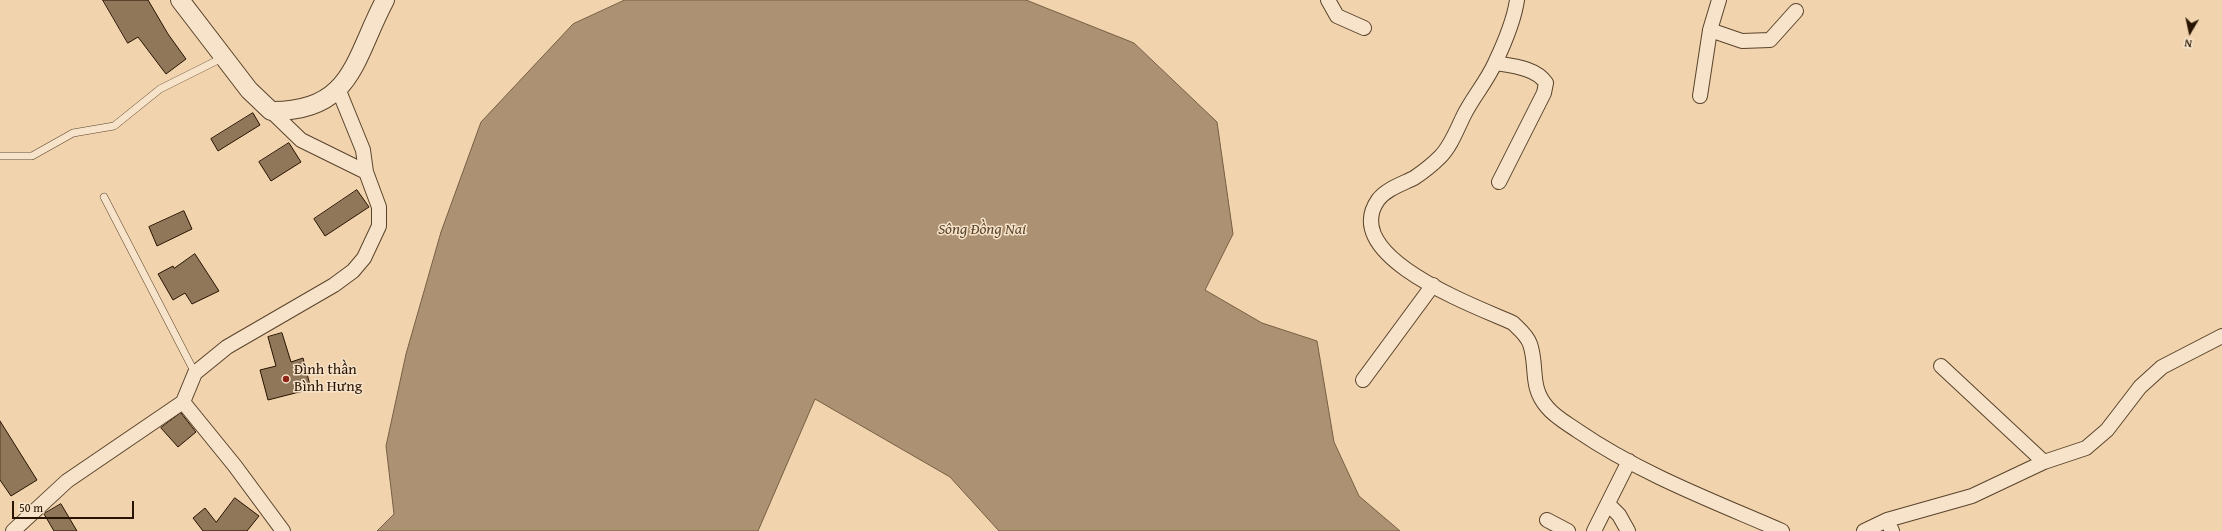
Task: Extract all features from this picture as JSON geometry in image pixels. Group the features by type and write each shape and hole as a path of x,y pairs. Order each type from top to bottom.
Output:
{"street":[{"path":"180,0 249,90 301,140 366,172"},
{"path":"271,110 290,111 304,108 338,91 349,78 385,0"},
{"path":"1328,0 1337,16 1364,28"},
{"path":"1517,0 1495,63 1442,156 1415,177 1386,192 1378,201 1373,214 1372,227 1374,237 1389,257 1405,269 1433,285 1513,324 1518,328 1530,343 1535,383 1539,397 1548,408 1600,446 1685,489 1782,531"},
{"path":"1700,96 1710,30 1719,0"},
{"path":"1710,30 1742,41 1770,40 1796,11"},
{"path":"1495,63 1533,72 1541,76 1546,83 1544,93 1499,182"},
{"path":"13,531 67,481 183,402 195,373 227,347 334,285 353,271 364,258 379,226 379,207 366,172 363,150 338,91"},
{"path":"1363,380 1433,285"},
{"path":"1864,531 1889,525 1972,496 2044,462 2086,448 2107,430 2140,387 2162,367 2222,336"},
{"path":"1941,366 2044,462"},
{"path":"183,402 235,466 283,531"},
{"path":"1594,531 1629,461"},
{"path":"1608,504 1619,515 1628,531"},
{"path":"1547,520 1568,531"}],"lane":[{"path":"0,156 32,156 73,133 114,126 160,89 224,57"},
{"path":"104,197 195,373"}],"water":[{"name":"Sông Đồng Nai","path":"625,0 1026,0 1134,43 1217,122 1233,234 1205,290 1262,323 1317,341 1334,442 1359,496 1400,531 999,531 950,477 815,399 758,531 377,531 394,514 386,446 406,354 441,232 481,122 573,24"}],"building":[{"path":"103,0 148,0 168,34 186,59 166,74 138,37 128,43"},
{"path":"253,113 260,125 218,151 211,139"},
{"path":"289,143 301,162 271,181 259,162"},
{"path":"357,190 369,207 325,236 314,219"},
{"path":"184,211 192,229 157,246 149,227"},
{"path":"195,254 219,291 192,304 185,293 173,300 158,274 173,266 174,268"},
{"name":"Đình thần Bình Hưng","path":"282,333 291,362 303,358 311,389 268,400 260,370 276,366 268,337"},
{"path":"181,413 196,432 178,447 161,428"},
{"path":"0,421 37,480 11,496 0,480"},
{"path":"235,498 259,516 247,531 203,531 193,518 205,508 216,522"},
{"path":"61,504 77,531 54,531 44,514"}],"place":[{"name":"Đình thần Bình Hưng","path":"286,379"}]}
